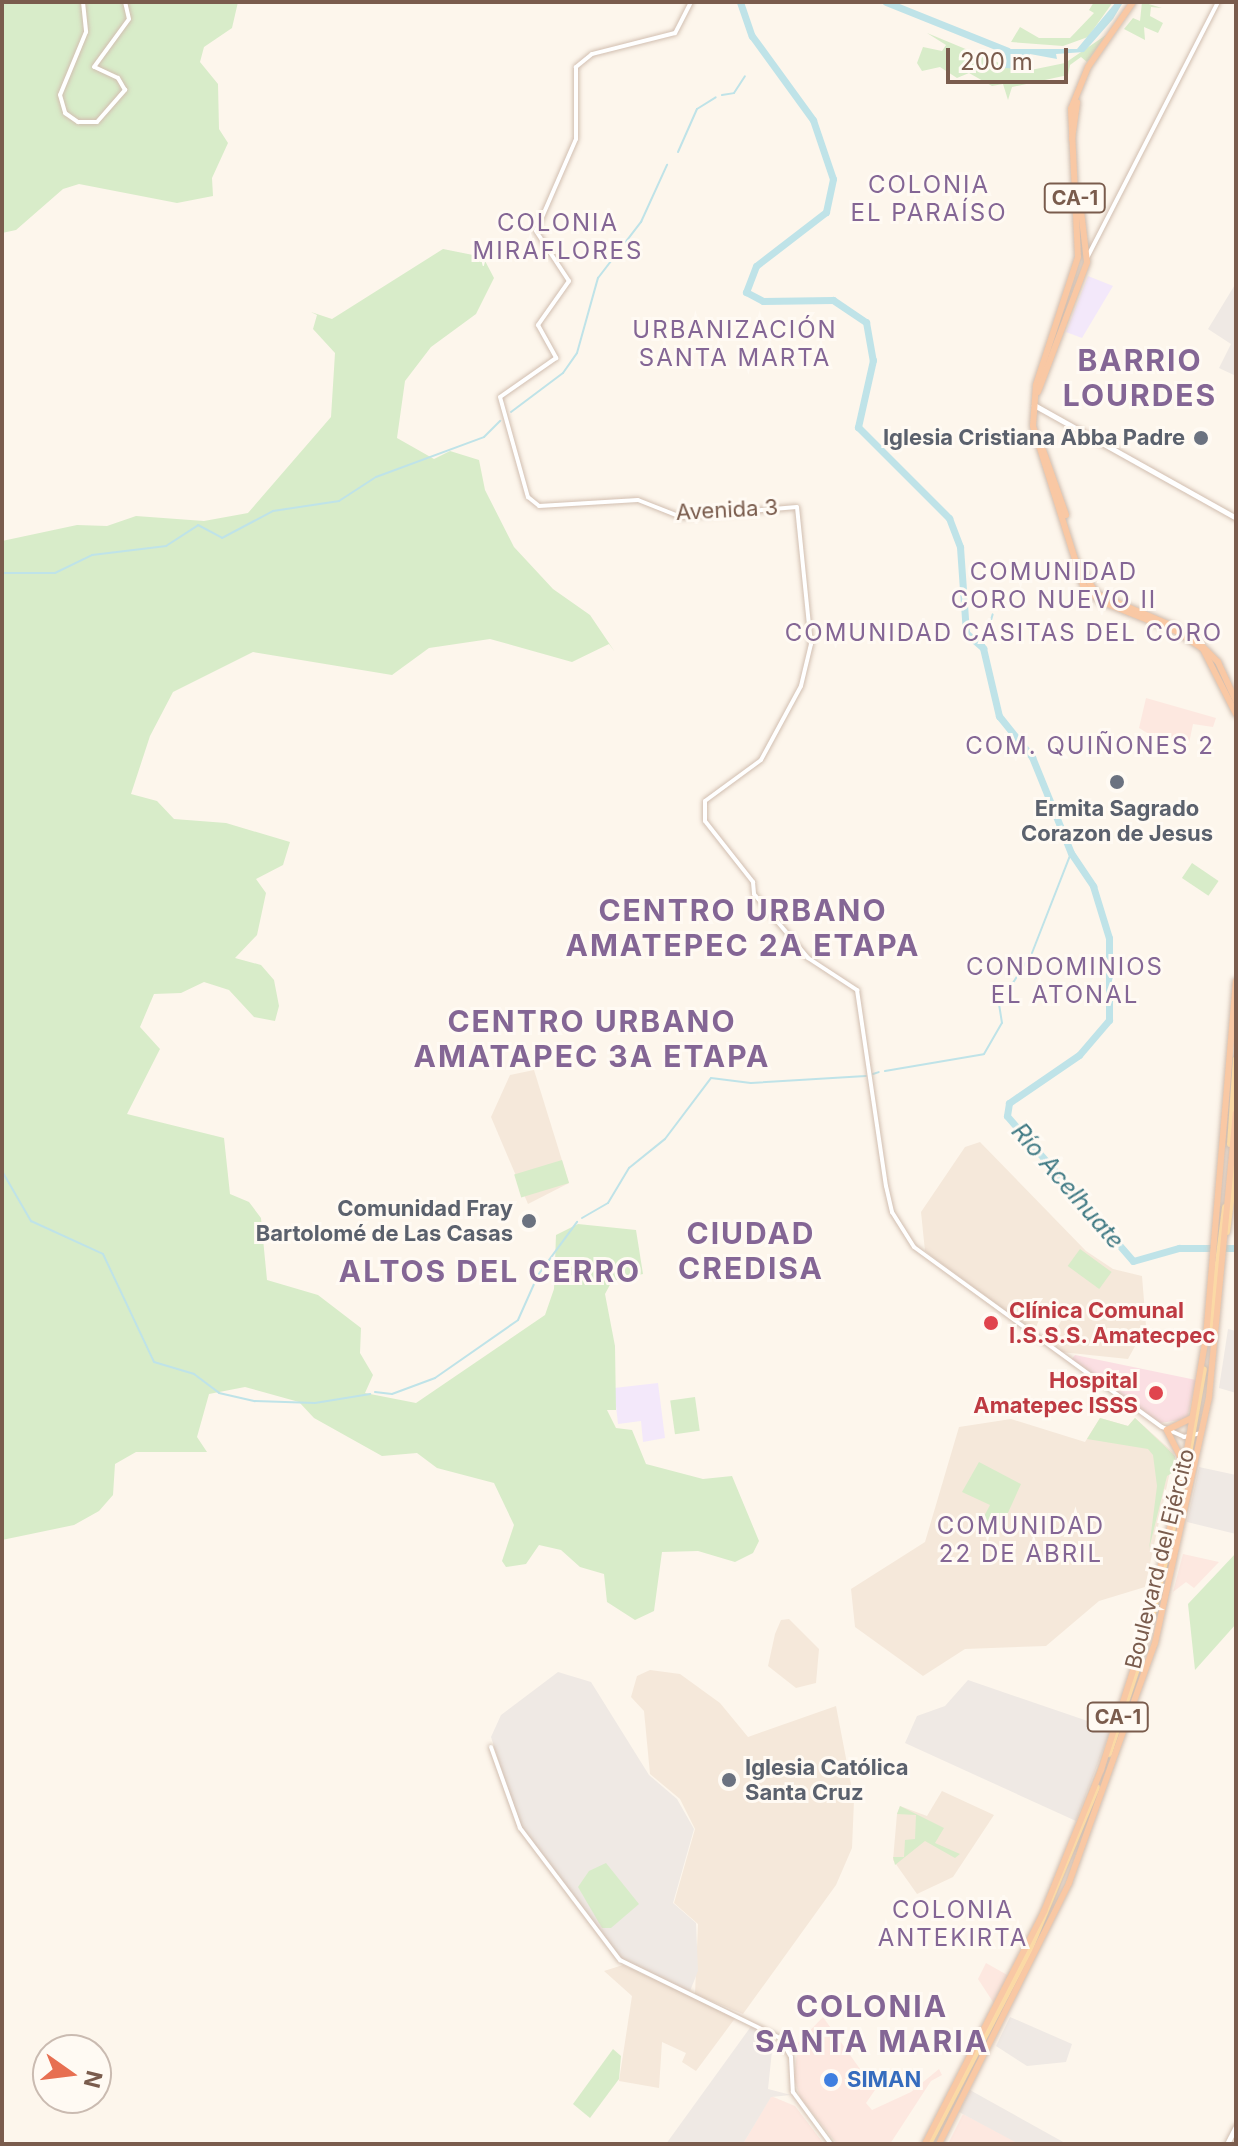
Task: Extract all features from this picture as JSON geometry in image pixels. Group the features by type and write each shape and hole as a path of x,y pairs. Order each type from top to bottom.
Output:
{"highway":[{"name":"CA-1","path":"1135,2 1088,67 1068,120 1079,251 1069,299 1034,394 1032,416 1083,585 1100,601 1203,649 1236,714"},
{"name":"CA-1","path":"1135,2 1090,71 1073,117 1073,157 1088,256 1035,405 1040,442 1087,584 1104,599 1192,636 1224,674 1236,701"},
{"path":"1079,251 1088,256"},
{"path":"1032,416 1034,394"},
{"name":"Boulevard del Ejército","path":"927,2144 1014,1975 1097,1780 1143,1640 1184,1466 1197,1435 1193,1415 1223,1233 1236,981"},
{"name":"Boulevard del Ejército","path":"938,2144 1040,1950 1102,1803 1155,1643 1197,1435 1236,1113"},
{"path":"1184,1466 1167,1430 1193,1415"}],"main road":[{"path":"1035,405 1236,518"},
{"path":"1223,1233 1236,1063"},
{"name":"Boulevard del Ejército","path":"1223,1233 1236,1163"},
{"path":"938,2144 1082,1848 1159,1602 1197,1435 1220,1260"},
{"path":"927,2144 1070,1857 1159,1602"},
{"path":"1228,2141 1236,2126"}],"street":[{"path":"83,2 86,32 60,95 65,113 78,122 97,122 125,90 118,78 94,67 129,19 125,2"},
{"name":"Avenida 3","path":"691,2 675,33 579,61 576,139 536,231 569,281 538,325 556,358 500,397 536,505 633,500 681,517 797,507 811,644 801,686 761,760 703,807 705,821 755,892 808,958 857,990 886,1186 892,1212 914,1247 1167,1430"},
{"path":"1088,256 1218,2"},
{"path":"1231,1081 1236,1063 1232,1046"},
{"path":"1167,1430 1197,1435"},
{"path":"491,1747 520,1828 620,1960 780,2038 791,2057 793,2092 831,2144"}],"shaded area":[{"path":"1088,276 1113,286 1082,338 1066,332"},
{"path":"1236,283 1236,376 1219,368 1231,344 1208,329"},
{"path":"1146,698 1216,718 1213,727 1193,724 1188,748 1149,734 1139,728"},
{"path":"534,1070 569,1183 528,1204 491,1117 510,1075"},
{"path":"980,1142 1086,1251 1113,1269 1142,1276 1146,1326 1128,1359 1061,1352 1050,1341 1066,1312 1046,1303 1034,1332 925,1251 921,1212 965,1147"},
{"path":"1228,1329 1236,1331 1236,1393 1219,1388"},
{"name":"Hospital Amatepec ISSS","path":"1075,1355 1196,1380 1187,1419 1160,1423 1071,1360"},
{"path":"658,1383 665,1438 643,1442 641,1421 618,1424 614,1388"},
{"name":"COMUNIDAD 22 DE ABRIL","path":"1100,1418 1128,1426 1135,1418 1174,1453 1145,1587 1099,1601 1046,1646 965,1649 923,1676 855,1627 851,1589 925,1542 959,1427 1011,1419 1085,1442"},
{"path":"1199,1467 1236,1475 1236,1534 1187,1522"},
{"path":"1183,1554 1219,1562 1194,1588 1186,1582 1173,1592"},
{"path":"789,1619 819,1649 816,1683 796,1688 768,1666 781,1620"},
{"path":"650,1670 680,1674 720,1703 748,1737 836,1706 854,1800 852,1848 836,1885 743,2014 695,1994 698,1924 674,1903 695,1829 680,1799 650,1774 644,1711 631,1697 637,1676"},
{"path":"558,1672 591,1682 649,1775 677,1799 694,1829 673,1903 696,1923 698,1971 688,1996 620,1960 520,1828 491,1737 501,1715"},
{"path":"968,1680 1111,1729 1076,1821 905,1743 917,1716 945,1706"},
{"path":"942,1791 994,1815 953,1877 917,1894 893,1860 897,1814 900,1806 927,1816"},
{"path":"986,1963 1009,1976 995,2005 978,1979"},
{"path":"623,1965 736,2017 696,2071 682,2062 686,2053 662,2042 659,2088 619,2081 632,1996 604,1971"},
{"path":"823,2017 875,2090 866,2103 872,2110 911,2092 939,2069 942,2075 931,2081 890,2144 837,2144 800,2097 794,2078 798,2043"},
{"path":"1010,2017 1072,2044 1066,2062 1027,2066 996,2046"},
{"path":"752,2025 786,2051 772,2051 768,2089 791,2095 771,2097 743,2144 666,2144"},
{"path":"970,2090 1065,2143 1019,2144 959,2112"},
{"path":"771,2096 795,2106 824,2144 743,2144"},
{"path":"963,2114 1019,2143 948,2144"}],"green space":[{"path":"2,2 238,2 232,28 204,47 200,62 218,84 219,129 228,143 212,178 213,196 177,203 79,184 63,189 16,230 2,233"},
{"path":"1094,2 1113,2 1088,37 1063,46 1011,42 1020,27 1039,38 1070,38 1094,13 1089,10"},
{"path":"1142,2 1162,8 1151,7 1150,16 1163,23 1158,33 1144,27 1145,40 1124,29 1133,18 1140,21"},
{"path":"927,33 1021,72 1065,63 1106,35 1087,62 1081,57 1070,65 1068,75 1012,87 1008,100 1003,84 992,86 969,73 957,78 940,67 922,71 917,63 923,47 942,51 946,45"},
{"path":"443,249 483,257 494,278 476,314 431,347 405,381 397,438 434,459 450,451 479,460 485,490 514,547 553,589 590,615 615,652 609,644 572,662 490,639 429,648 392,675 253,652 173,692 150,736 131,794 157,801 174,819 226,823 290,842 283,865 256,879 266,893 257,935 235,958 261,965 274,980 279,1006 275,1021 254,1017 229,990 204,982 181,993 154,994 140,1027 160,1049 127,1114 224,1138 230,1194 249,1202 261,1218 267,1280 318,1295 361,1328 360,1353 373,1375 365,1393 416,1403 545,1315 554,1289 556,1235 578,1224 636,1230 643,1274 612,1281 605,1294 615,1346 616,1410 607,1410 616,1428 632,1430 646,1464 703,1479 732,1476 759,1541 753,1553 735,1562 698,1551 662,1552 654,1611 635,1620 607,1602 604,1574 580,1567 561,1550 539,1545 526,1564 506,1567 502,1561 514,1525 494,1483 437,1468 417,1453 382,1456 314,1418 299,1402 245,1387 209,1394 197,1437 207,1452 136,1452 115,1464 113,1495 99,1511 74,1525 2,1540 2,541 77,525 107,526 136,516 204,521 248,513 331,417 335,353 313,329 317,315 311,312 332,319"},
{"path":"1192,863 1219,881 1208,896 1182,878"},
{"path":"562,1160 569,1183 521,1198 514,1175"},
{"path":"1080,1249 1112,1272 1099,1289 1068,1266"},
{"path":"695,1397 700,1431 675,1434 670,1400"},
{"path":"1100,1418 1128,1426 1135,1418 1175,1456 1177,1470 1167,1476 1149,1549 1157,1486 1153,1455 1148,1449 1087,1439"},
{"path":"979,1462 1021,1484 1002,1526 981,1522 990,1505 962,1492"},
{"path":"1236,1553 1236,1624 1195,1670 1188,1604"},
{"path":"900,1806 944,1828 935,1843 960,1854 955,1858 925,1841 895,1865 893,1857 904,1857 905,1840 915,1839 916,1815 897,1814"},
{"path":"606,1863 639,1904 611,1928 602,1928 578,1887 589,1871"},
{"path":"613,2049 621,2056 619,2079 590,2118 573,2104"}],"water":[{"path":"1116,2 1122,4 1113,19 1084,52 1056,54 1057,59 1030,54 1028,69 1004,68 1001,49 1077,49"}],"waterway":[{"name":"Río Acelhuate","path":"740,2 752,36 813,120 833,179 826,212 756,266 746,292 763,301 833,300 866,322 873,360 858,427 949,518 960,547 966,633 983,648 999,716 1032,757 1071,853 1093,886 1109,938 1109,1020 1079,1055 1009,1103 1007,1116 1133,1261 1179,1248 1236,1248"},
{"name":"Río Acelhuate","path":"886,2 1008,51"},
{"path":"722,95 734,93 745,76"},
{"path":"678,152 697,109 716,97"},
{"path":"511,412 563,373 577,353 598,278 641,222 667,165"},
{"path":"2,573 55,573 92,555 166,546 198,525 222,538 273,511 339,501 376,477 484,437 500,421"},
{"path":"983,648 993,614"},
{"path":"1032,953 1071,853"},
{"path":"885,1071 984,1054 1002,1023 999,1005 1028,959"},
{"path":"873,1074 879,1072"},
{"path":"582,1218 608,1203 629,1168 665,1139 711,1078 751,1083 866,1076"},
{"path":"2,1171 31,1221 103,1254 154,1362 194,1374 219,1393 255,1401 315,1403 370,1394"},
{"path":"375,1392 392,1394 435,1378 518,1320 538,1275 577,1222"}],"place":[{"name":"Iglesia Cristiana Abba Padre","path":"1201,438"},
{"name":"Ermita Sagrado Corazon de Jesus","path":"1117,782"},
{"name":"Comunidad Fray Bartolomé de Las Casas","path":"529,1221"},
{"name":"Clínica Comunal I.S.S.S. Amatecpec","path":"991,1323"},
{"name":"Hospital Amatepec ISSS","path":"1156,1393"},
{"name":"Iglesia Católica Santa Cruz","path":"729,1780"},
{"name":"SIMAN","path":"831,2080"}],"district":[{"name":"COLONIA EL PARAÍSO","path":"929,199"},
{"name":"COLONIA MIRAFLORES","path":"558,237"},
{"name":"URBANIZACIÓN SANTA MARTA","path":"735,344"},
{"name":"BARRIO LOURDES","path":"1140,377"},
{"name":"COMUNIDAD CORO NUEVO II","path":"1054,586"},
{"name":"COMUNIDAD CASITAS DEL CORO","path":"1004,633"},
{"name":"COM. QUIÑONES 2","path":"1090,746"},
{"name":"CENTRO URBANO AMATEPEC 2A ETAPA","path":"743,927"},
{"name":"CONDOMINIOS EL ATONAL","path":"1065,981"},
{"name":"CENTRO URBANO AMATAPEC 3A ETAPA","path":"592,1038"},
{"name":"CIUDAD CREDISA","path":"751,1250"},
{"name":"ALTOS DEL CERRO","path":"490,1271"},
{"name":"COMUNIDAD 22 DE ABRIL","path":"1021,1540"},
{"name":"COLONIA ANTEKIRTA","path":"953,1924"},
{"name":"COLONIA SANTA MARIA","path":"872,2023"}]}
